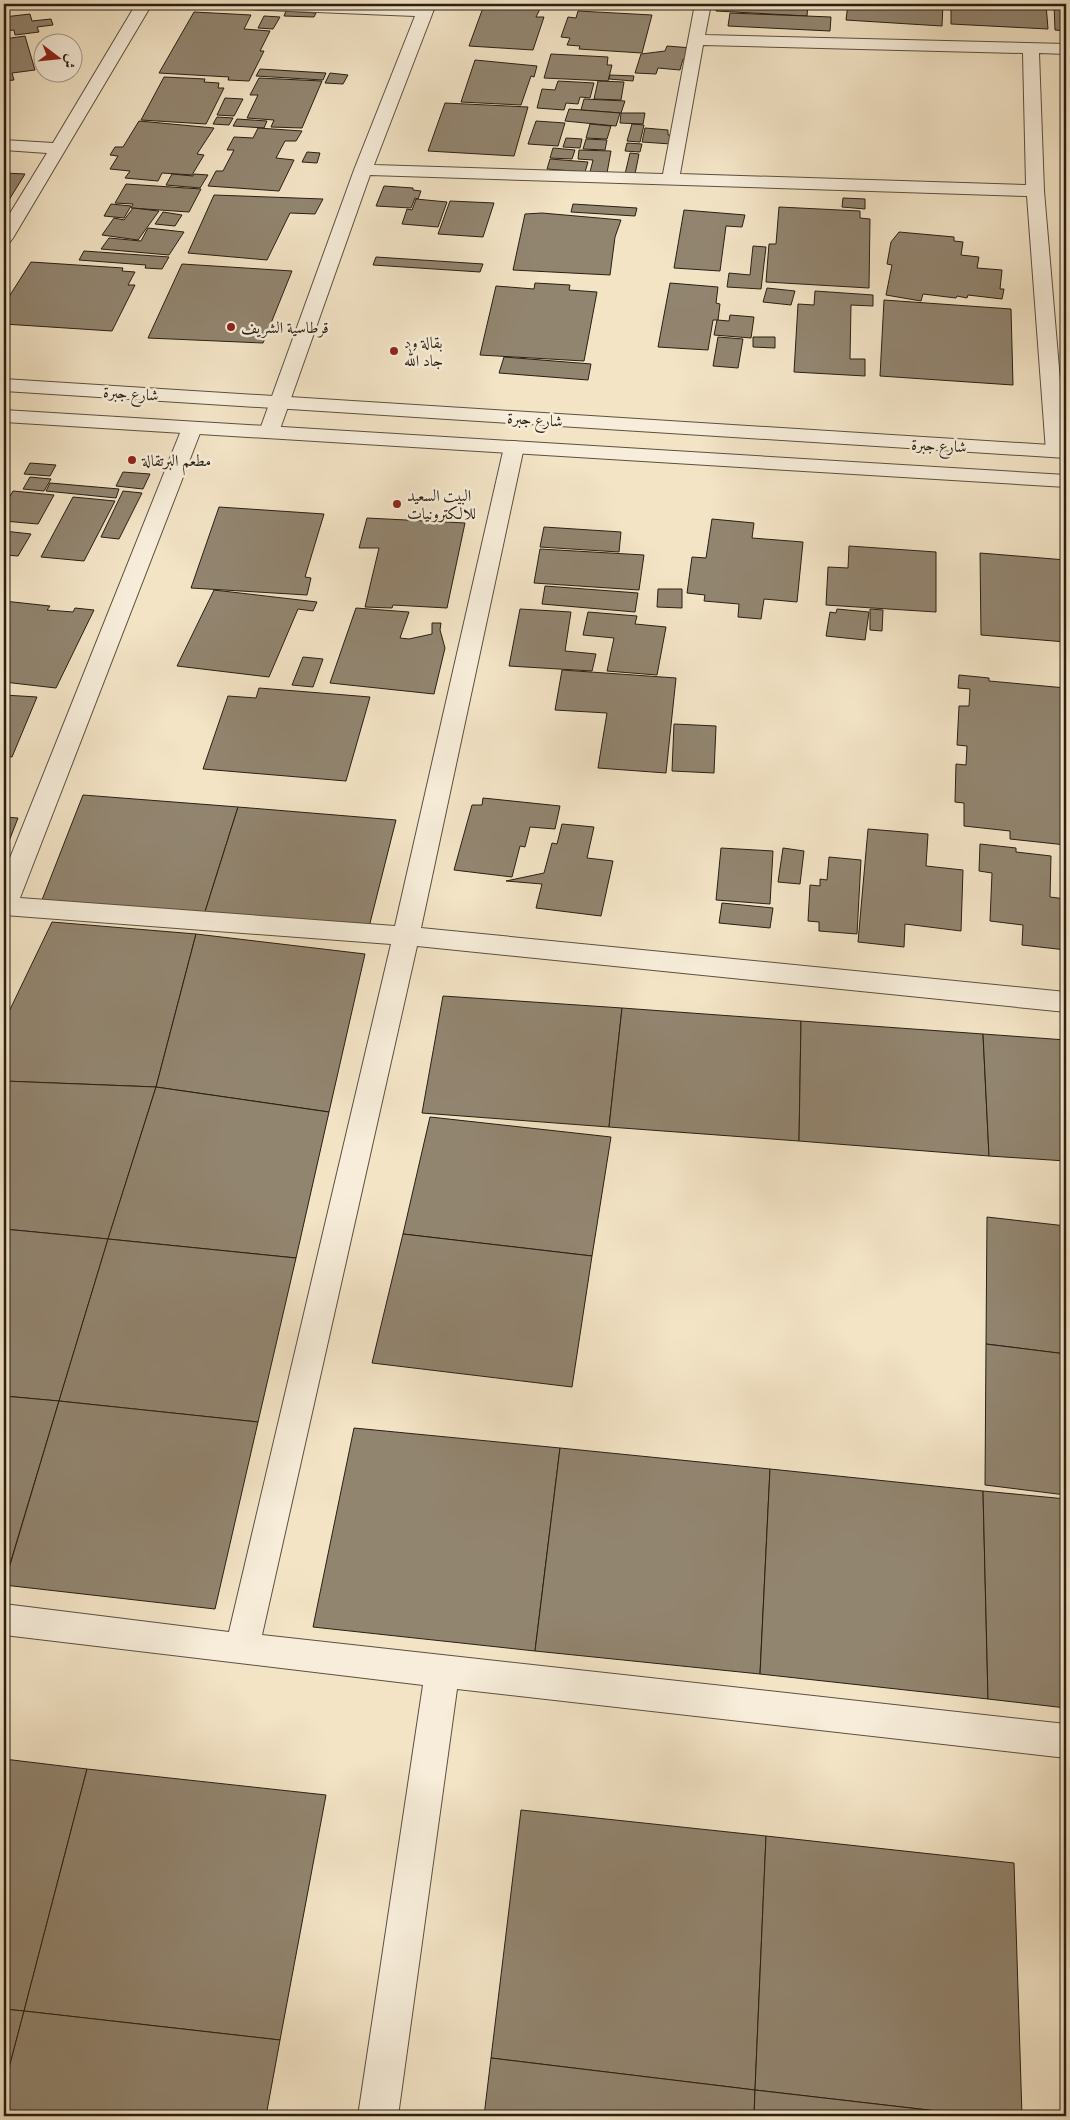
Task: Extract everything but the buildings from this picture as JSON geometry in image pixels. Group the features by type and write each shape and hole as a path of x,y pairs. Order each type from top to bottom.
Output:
{"street":[{"path":"4,238 56,148 144,4"},
{"path":"244,4 426,8 363,170 269,432"},
{"path":"670,181 703,4"},
{"path":"697,40 1066,49"},
{"path":"1031,48 1035,191 1061,452"},
{"path":"4,145 56,148"},
{"path":"363,170 670,181 836,183 1035,191"},
{"name":"شارع جبرة","path":"4,385 279,404 1061,452"},
{"name":"شارع جبرة","path":"4,416 1066,481"},
{"path":"192,428 4,905 406,936 1066,1002"},
{"path":"242,1649 406,936 514,447"},
{"path":"4,1620 242,1649 1066,1741"},
{"path":"378,2116 442,1671"}],"place":[{"name":"قرطاسية الشريف","path":"231,327"},
{"name":"بقالة ود جاد الله","path":"394,351"},
{"name":"مطعم البرتقالة","path":"132,460"},
{"name":"البيت السعيد للالكترونيات","path":"397,504"}]}
